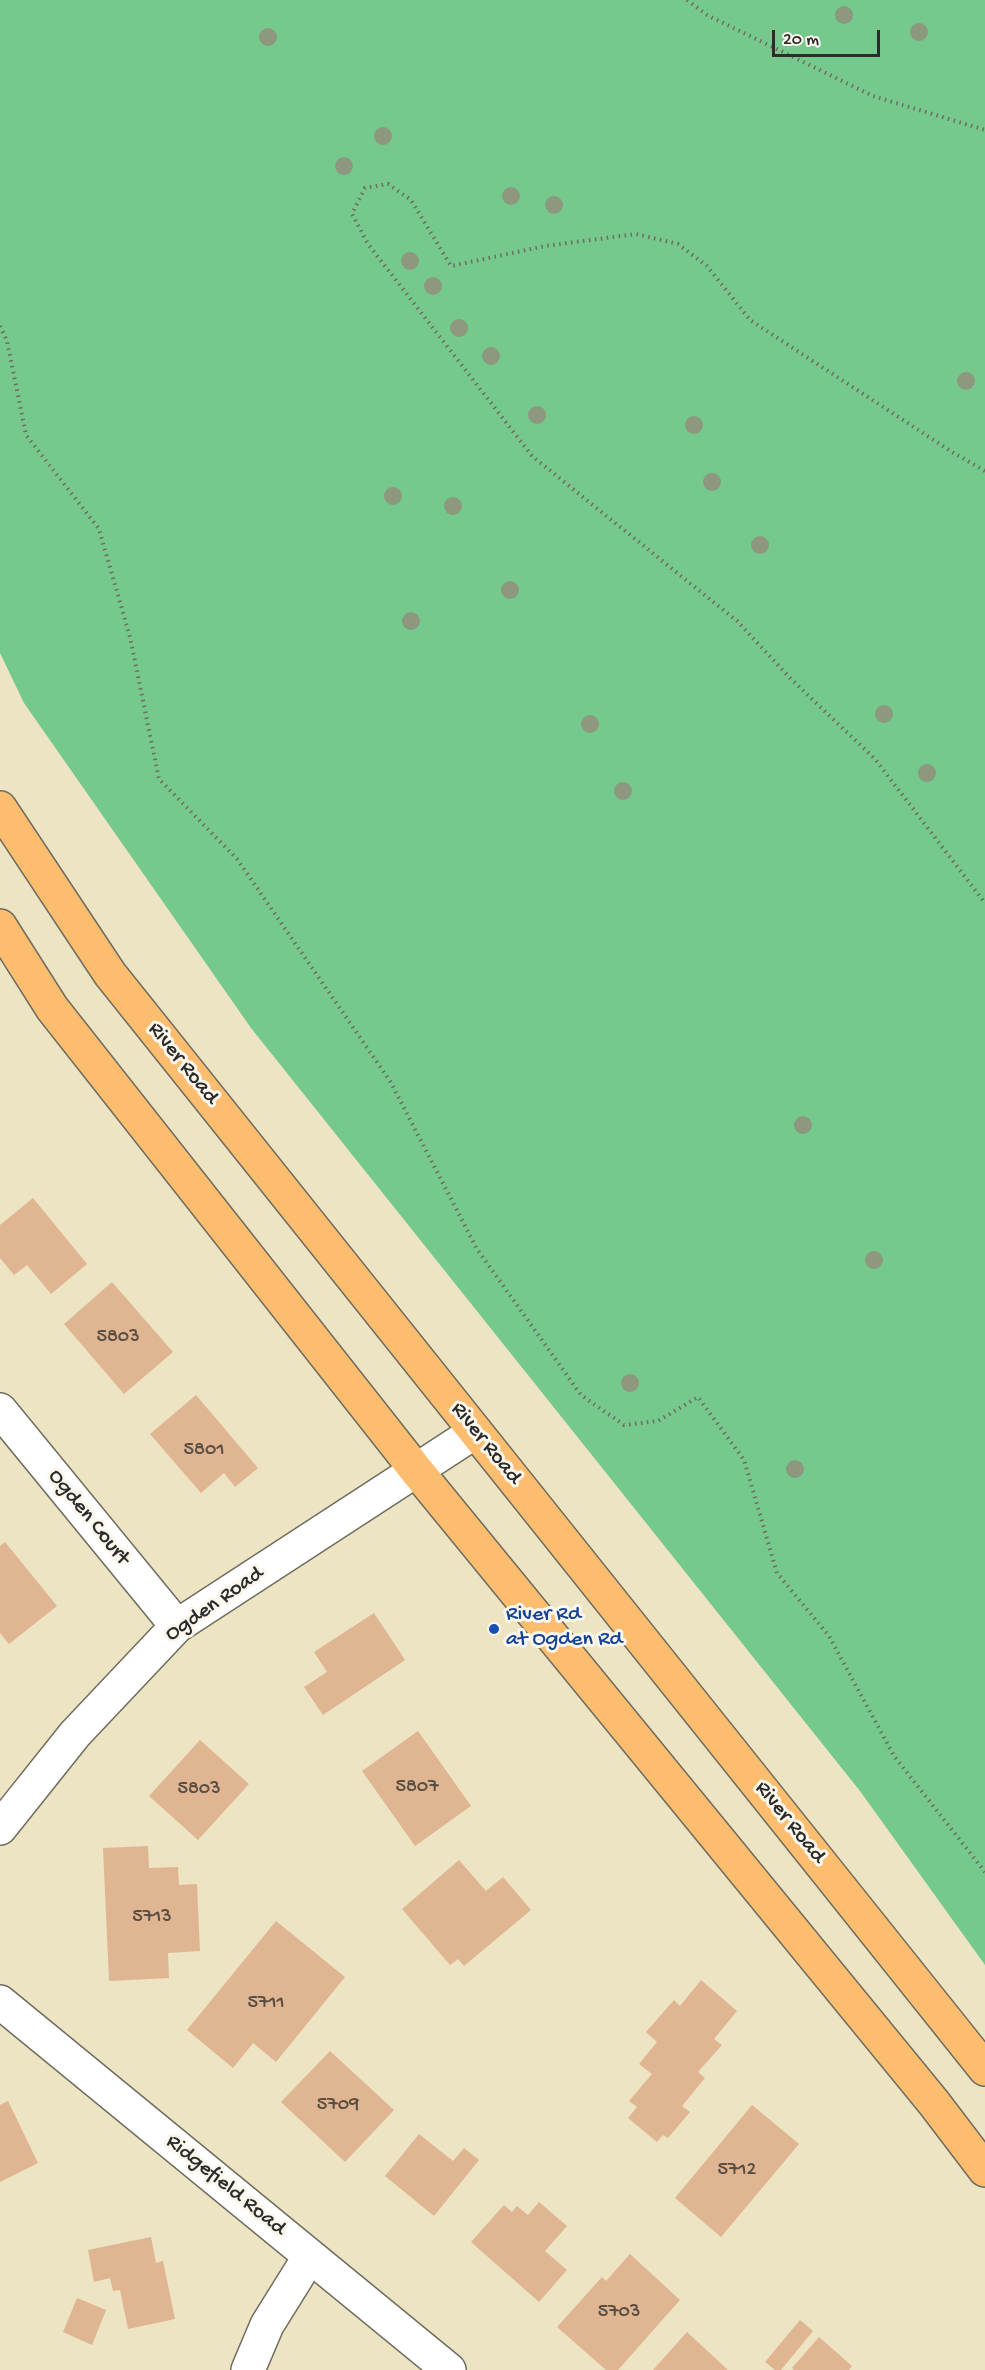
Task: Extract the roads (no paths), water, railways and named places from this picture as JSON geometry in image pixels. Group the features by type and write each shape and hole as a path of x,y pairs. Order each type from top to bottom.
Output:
{"main road":[{"name":"River Road","path":"0,808 110,974 985,2068"},
{"path":"0,926 52,1008 416,1470 934,2103 985,2170"}],"street":[{"name":"Ogden Court","path":"0,1410 177,1626"},
{"name":"Ogden Road","path":"0,1828 75,1734 177,1626 475,1432"},
{"name":"Ridgefield Road","path":"0,2002 449,2370"},
{"path":"248,2370 267,2325 310,2256"}],"place":[{"name":"River Rd at Ogden Rd","path":"494,1629"}]}
